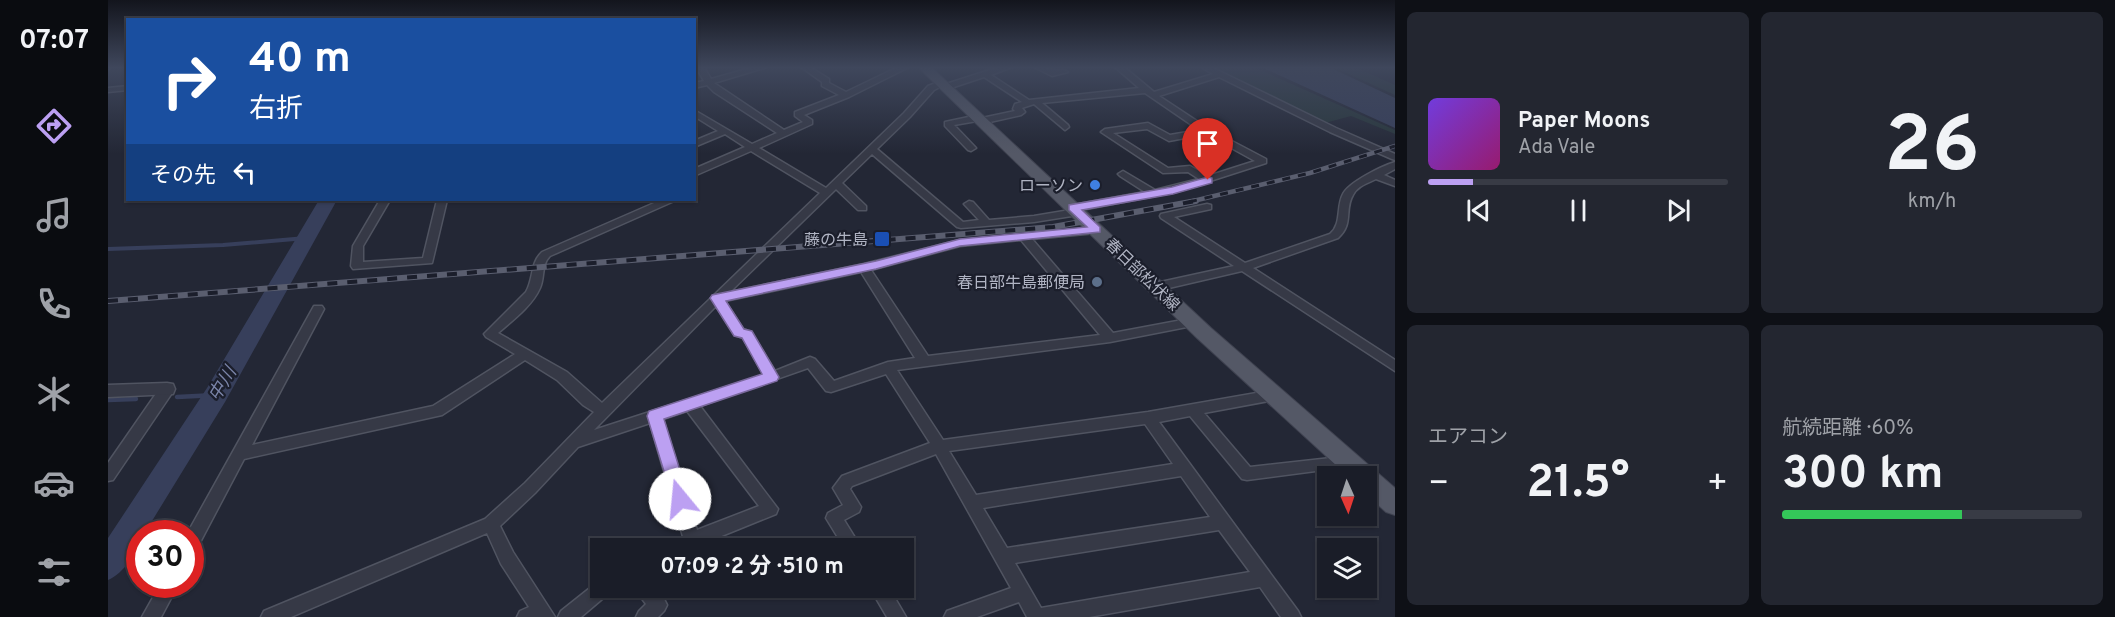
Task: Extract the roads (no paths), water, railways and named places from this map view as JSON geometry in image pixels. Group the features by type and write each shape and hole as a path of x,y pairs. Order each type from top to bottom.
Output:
{"main road":[{"name":"春日部松伏線","path":"954,96 1193,322 1353,466"},
{"name":"春日部松伏線","path":"1377,488 1395,504"}],"street":[{"path":"726,96 783,133"},
{"path":"696,172 809,122 798,114 844,96"},
{"path":"270,617 491,524 530,489 603,411 923,96"},
{"path":"1021,96 1065,127"},
{"path":"971,148 948,124 1018,113 1021,112 1017,109 1018,106 1031,102 1112,96"},
{"path":"871,149 961,225 1034,219 1173,190 1263,161 1208,131 1153,96"},
{"path":"1264,96 1395,157"},
{"path":"696,113 827,193"},
{"path":"1208,131 1169,138 1148,126 1105,132 1166,171 1190,169 1208,180"},
{"path":"696,143 725,131"},
{"path":"1156,287 1245,267 1334,236 1341,230 1347,195 1355,186 1395,165"},
{"path":"1123,174 1153,193"},
{"path":"1376,175 1395,183"},
{"path":"836,183 862,208"},
{"path":"384,201 358,246 357,266 428,261 442,201"},
{"path":"603,411 588,401 562,376 490,334 531,293 536,283 541,258 635,212 665,201"},
{"path":"969,204 986,222"},
{"path":"1207,207 1165,216 1395,366"},
{"path":"717,298 864,268 960,243 1096,230"},
{"path":"1024,237 1110,338"},
{"path":"864,268 924,361"},
{"path":"717,298 739,332 747,335 772,377"},
{"path":"204,520 318,309"},
{"path":"574,443 772,377 810,362 831,387 888,368 924,361 1110,338 1193,322"},
{"path":"240,454 437,411 525,354"},
{"path":"888,368 939,446 1038,617 1263,578"},
{"path":"108,392 167,389"},
{"path":"108,475 167,389"},
{"path":"847,538 834,518 853,507 842,488 847,481 939,446 1148,418 1274,395"},
{"path":"655,416 692,540 770,509 690,404"},
{"path":"1193,410 1247,474 1317,473"},
{"path":"1148,418 1292,617"},
{"path":"971,503 1184,469"},
{"path":"1002,557 1222,522"},
{"path":"491,524 538,615"},
{"path":"953,617 1022,592"},
{"path":"151,617 162,598"},
{"path":"567,617 590,598"},
{"path":"645,617 658,605 652,598"},
{"path":"885,598 897,617"}],"water":[{"path":"1324,96 1390,96 1395,98 1395,128"}],"waterway":[{"name":"中川","path":"108,565 216,395 327,201"},
{"path":"108,249 223,245 306,238"},
{"path":"177,397 216,395"},
{"path":"108,400 136,399"}],"railway":[{"path":"1189,202 1310,173 1395,146"},
{"path":"108,301 1053,227 1196,201"}],"place":[{"name":"ローソン","path":"1095,185"},
{"name":"藤の牛島","path":"882,239"},
{"name":"春日部牛島郵便局","path":"1097,282"}]}
